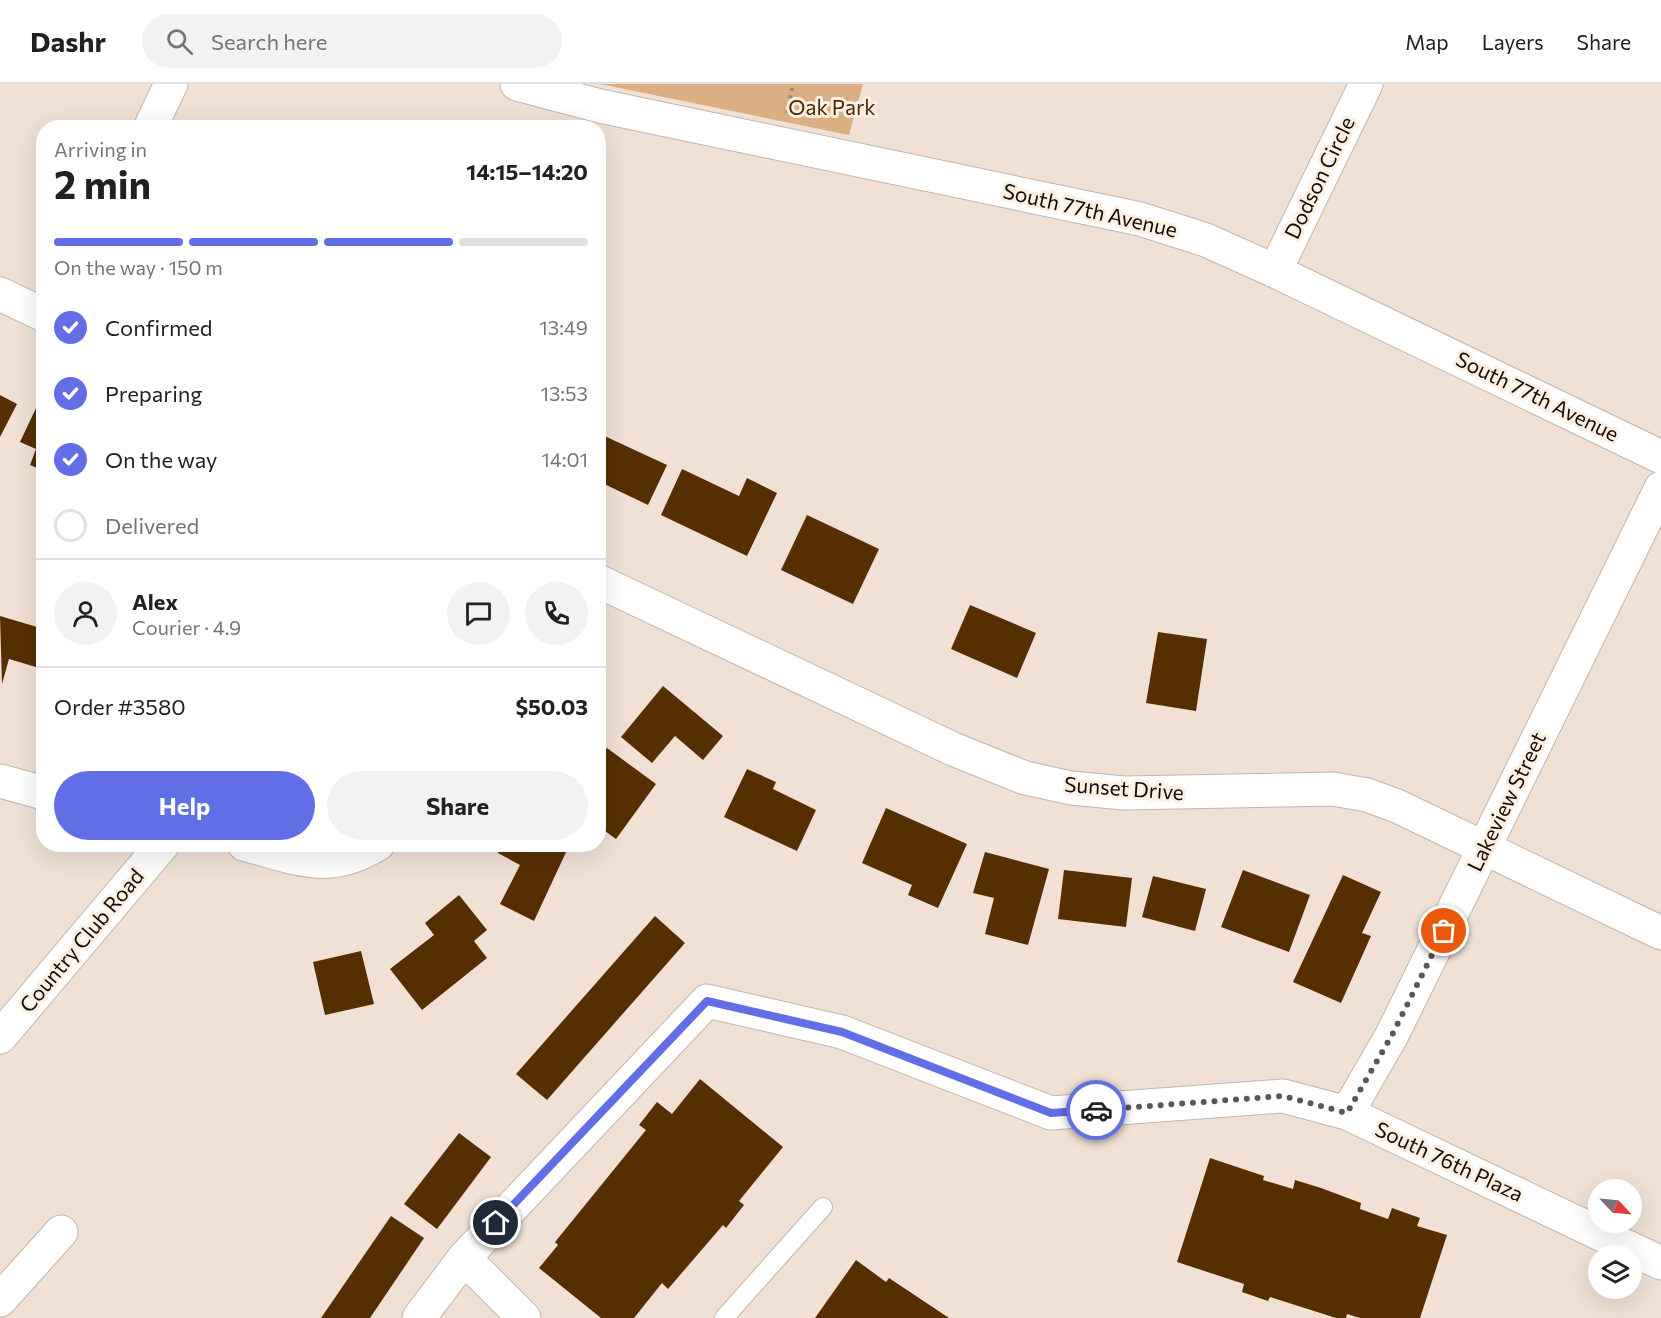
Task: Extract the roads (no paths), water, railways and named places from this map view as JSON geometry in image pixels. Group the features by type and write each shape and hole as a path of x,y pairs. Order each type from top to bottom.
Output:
{"street":[{"path":"154,120 171,84"},
{"name":"South 77th Avenue","path":"517,84 612,109 1140,219 1206,240 1661,457"},
{"name":"Dodson Circle","path":"1275,271 1366,84"},
{"path":"0,294 36,311"},
{"name":"Lakeview Street","path":"1347,1113 1392,1035 1661,488"},
{"name":"Sunset Drive","path":"606,590 953,749 1025,778 1071,788 1124,793 1333,789 1367,795 1397,806 1485,847 1661,933"},
{"path":"0,781 36,790"},
{"name":"Country Club Road","path":"0,1037 156,852"},
{"path":"276,852 312,861 336,862 365,852"},
{"name":"South 76th Plaza","path":"464,1257 707,1001 842,1032 1051,1113 1283,1096 1347,1113 1661,1263"},
{"path":"0,1300 62,1232"},
{"path":"418,1318 464,1257 524,1318"}],"lane":[{"path":"724,1318 823,1207"}],"park label":[{"name":"Oak Park","path":"832,108"}]}
